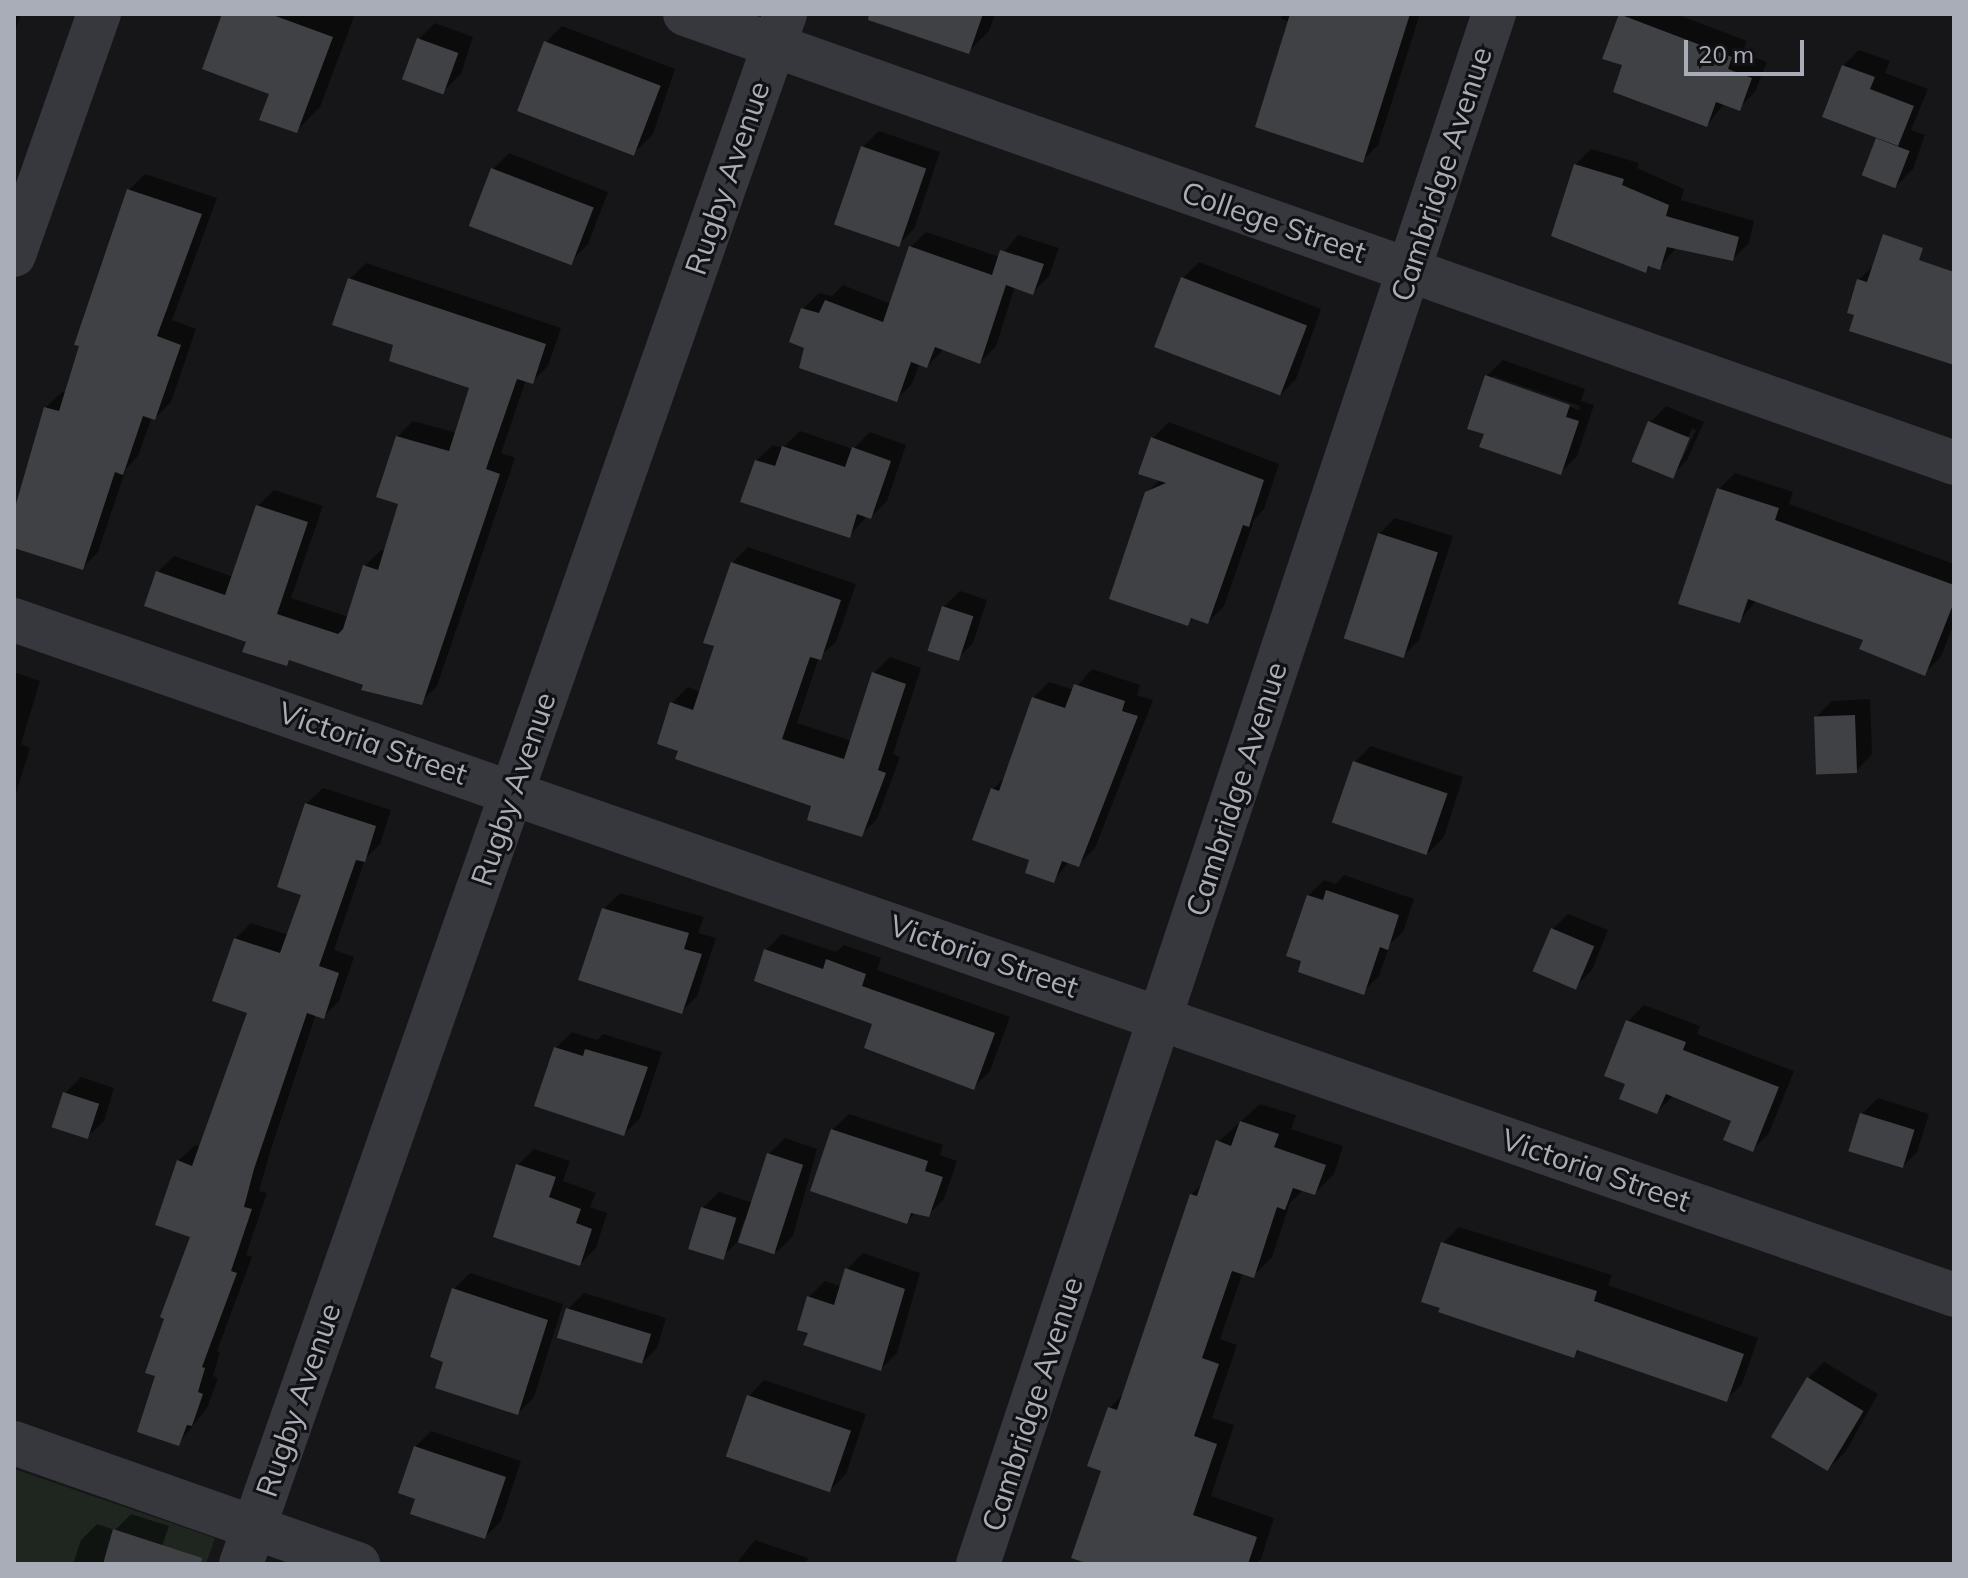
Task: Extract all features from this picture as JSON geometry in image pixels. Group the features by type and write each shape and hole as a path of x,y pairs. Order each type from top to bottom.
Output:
{"street":[{"path":"14,255 99,14"},
{"name":"College Street","path":"685,14 779,30 1409,270 1954,463"},
{"name":"Cambridge Avenue","path":"978,1564 1494,14"},
{"name":"Rugby Avenue","path":"247,1546 779,30"},
{"name":"Victoria Street","path":"14,620 1954,1295"},
{"path":"14,1443 247,1546 358,1564"}],"shaded area":[{"path":"14,1469 215,1538 206,1564 14,1564"}],"building":[{"path":"222,14 270,14 333,37 297,133 259,120 269,94 202,69"},
{"path":"869,14 983,14 969,54 868,20"},
{"path":"1290,14 1410,14 1363,163 1255,127"},
{"path":"1619,14 1732,57 1728,69 1752,78 1740,111 1716,102 1707,127 1613,92 1622,65 1602,59"},
{"path":"417,38 458,53 443,94 402,79"},
{"path":"544,41 661,86 634,156 517,111"},
{"path":"1842,65 1875,77 1870,89 1914,106 1898,146 1822,117"},
{"path":"1876,138 1910,151 1895,188 1862,175"},
{"path":"861,146 926,168 899,247 834,224"},
{"path":"1574,164 1624,179 1622,185 1669,205 1666,216 1739,237 1733,261 1667,247 1660,270 1648,266 1646,273 1551,236"},
{"path":"491,168 594,207 571,265 469,226"},
{"path":"127,189 202,214 157,336 181,345 155,420 143,416 123,475 115,472 83,570 14,548 14,511 44,407 59,411 79,346 74,345"},
{"path":"1883,234 1923,248 1919,260 1954,272 1954,365 1849,331 1854,315 1847,313 1857,279 1867,282"},
{"path":"909,246 992,275 1000,250 1044,264 1033,295 1006,285 980,364 935,347 927,368 911,362 897,402 799,368 804,348 789,342 801,308 819,313 825,300 883,322"},
{"path":"1181,277 1307,325 1280,395 1154,347"},
{"path":"348,278 546,344 533,384 517,379 486,469 500,474 422,705 361,690 363,685 289,660 287,666 242,652 246,642 144,606 156,571 225,595 256,505 308,522 277,614 338,634 343,629 363,565 378,570 398,504 376,497 396,436 449,451 469,388 389,361 393,345 332,325"},
{"path":"1485,375 1570,405 1566,417 1579,421 1561,475 1479,447 1484,434 1467,429"},
{"path":"1648,421 1690,438 1673,479 1632,462"},
{"path":"1151,437 1264,480 1249,527 1243,525 1208,624 1191,618 1188,626 1109,599 1145,492 1166,483 1138,474"},
{"path":"782,446 845,467 852,447 891,461 871,519 857,514 850,538 740,502 755,460 775,466"},
{"path":"1717,488 1779,508 1775,520 1954,585 1954,602 1925,676 1859,649 1863,640 1748,599 1740,623 1678,604"},
{"path":"1378,533 1438,552 1404,658 1344,639"},
{"path":"731,562 841,600 821,660 810,657 782,739 844,759 872,672 906,684 878,770 886,773 862,837 807,820 811,806 675,759 678,751 657,744 670,702 693,710 714,646 703,643"},
{"path":"942,606 973,616 959,661 927,651"},
{"path":"1074,684 1125,701 1122,711 1138,716 1079,867 1062,861 1054,883 1025,873 1029,860 972,840 991,788 999,791 1032,697 1065,708"},
{"path":"1855,715 1857,773 1816,774 1814,716"},
{"path":"1353,761 1448,794 1426,855 1332,822"},
{"path":"305,803 376,826 365,862 356,860 319,966 339,973 324,1019 307,1013 254,1169 244,1207 252,1209 231,1271 237,1273 202,1367 205,1368 198,1392 203,1394 192,1426 187,1425 179,1446 137,1432 155,1376 145,1373 164,1319 160,1317 190,1237 155,1225 177,1160 192,1166 247,1013 212,1001 234,938 280,953 301,895 277,887"},
{"path":"1326,890 1399,915 1388,950 1380,947 1364,995 1298,972 1301,961 1286,956 1307,895 1323,900"},
{"path":"602,908 689,933 684,949 702,954 682,1014 578,980"},
{"path":"1551,928 1594,946 1576,990 1533,971"},
{"path":"764,949 823,969 826,959 866,974 862,986 995,1033 974,1090 864,1048 872,1024 754,981"},
{"path":"1626,1020 1686,1042 1683,1050 1779,1087 1753,1152 1723,1140 1731,1121 1666,1094 1657,1114 1619,1099 1625,1084 1604,1076"},
{"path":"554,1047 583,1056 585,1049 648,1067 624,1136 534,1106"},
{"path":"63,1092 99,1104 88,1139 52,1127"},
{"path":"1860,1113 1915,1130 1903,1168 1848,1151"},
{"path":"1240,1121 1279,1134 1274,1147 1326,1165 1315,1195 1293,1188 1285,1210 1277,1207 1254,1278 1232,1271 1202,1358 1219,1364 1194,1436 1217,1444 1193,1515 1257,1537 1248,1564 1089,1564 1071,1558 1101,1471 1087,1466 1108,1407 1117,1410 1190,1194 1197,1196 1216,1140 1231,1146"},
{"path":"831,1129 928,1161 925,1171 943,1177 929,1217 911,1213 907,1224 810,1191"},
{"path":"767,1153 803,1165 774,1254 738,1242"},
{"path":"516,1164 556,1177 549,1197 581,1209 576,1223 592,1229 580,1266 493,1237"},
{"path":"701,1207 736,1218 724,1260 688,1249"},
{"path":"1441,1242 1597,1291 1594,1301 1744,1354 1727,1402 1577,1350 1574,1358 1438,1312 1440,1308 1421,1302"},
{"path":"845,1268 905,1289 881,1371 803,1345 808,1333 797,1330 807,1296 834,1305"},
{"path":"452,1288 548,1320 518,1415 435,1388 443,1362 430,1357"},
{"path":"566,1308 651,1334 642,1364 557,1338"},
{"path":"1807,1377 1864,1411 1828,1471 1771,1437"},
{"path":"747,1395 851,1431 830,1492 726,1456"},
{"path":"414,1446 506,1477 485,1539 410,1514 415,1499 398,1493"},
{"path":"113,1529 202,1558 201,1564 103,1564"}]}
